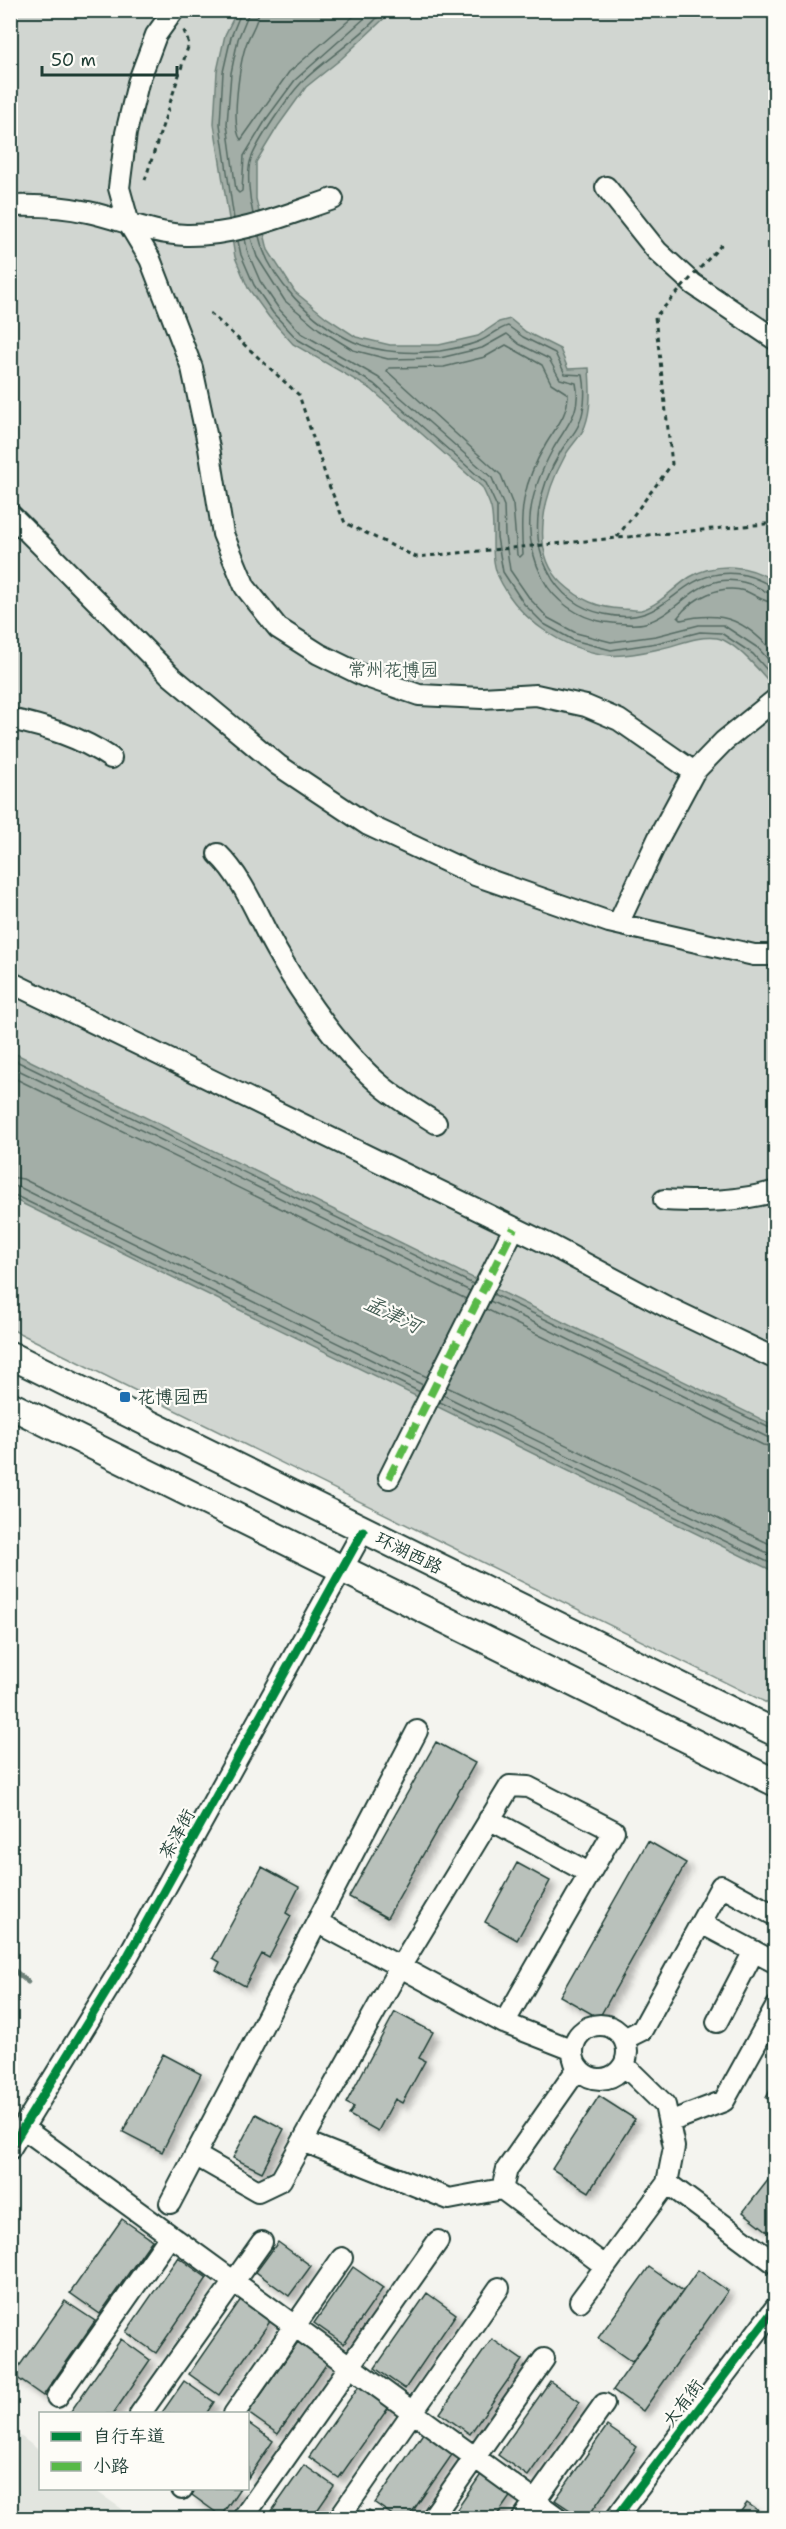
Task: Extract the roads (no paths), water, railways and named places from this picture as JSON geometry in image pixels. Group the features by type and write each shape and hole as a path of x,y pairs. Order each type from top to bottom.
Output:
{"main road":[{"name":"环湖西路","path":"10,1355 776,1733"},
{"path":"10,1405 776,1783"}],"street":[{"path":"177,16 156,35 138,82 126,133 119,188 129,224 150,259 192,368 224,534 246,587 278,628 319,654 364,676 419,695 482,698 536,695 586,706 620,720 694,772"},
{"path":"606,188 657,251 693,284 776,340"},
{"path":"10,206 39,204 88,212 129,224 184,235 215,234 278,218 333,199"},
{"path":"10,514 171,676 278,765 368,825 475,875 618,924 754,955 776,955"},
{"path":"618,924 658,839 694,772 724,741 768,705"},
{"path":"10,719 79,739 111,758"},
{"path":"218,854 241,884 262,928 295,983 340,1043 383,1087 436,1124"},
{"path":"10,982 510,1235 776,1359"},
{"path":"664,1200 710,1202 756,1197 776,1191"},
{"path":"389,1478 510,1235"},
{"name":"茶泽街","path":"10,2149 123,1963 363,1531"},
{"path":"170,2203 417,1731"},
{"path":"195,2155 258,2191 281,2180 400,1966 510,1786 528,1787 614,1831 504,2023"},
{"path":"489,1820 590,1873"},
{"path":"624,2039 642,2030 721,1886 776,1916"},
{"path":"317,1922 575,2059 593,2078 602,2079 619,2072 627,2056 624,2039 612,2027 595,2025 580,2034 575,2059 507,2169 502,2189"},
{"path":"701,1923 776,1962"},
{"path":"717,2022 754,1951"},
{"path":"669,2122 724,2101 776,2007"},
{"path":"580,2301 666,2183 674,2147 665,2105 624,2065"},
{"path":"23,2128 558,2518"},
{"path":"303,2141 449,2199 502,2189 605,2266"},
{"path":"666,2183 776,2264"},
{"path":"57,2397 170,2236"},
{"path":"243,2518 438,2241"},
{"path":"141,2412 262,2242"},
{"path":"235,2412 342,2258"},
{"path":"339,2518 499,2288"},
{"name":"大有街","path":"616,2518 776,2307"},
{"path":"432,2518 544,2359"},
{"path":"523,2518 604,2404"}],"water":[{"path":"237,11 392,11 341,59 306,87 256,162 256,199 268,250 295,292 327,318 356,337 390,345 439,345 478,336 499,322 510,319 526,332 560,349 568,369 589,368 590,404 585,426 558,470 546,504 543,538 545,555 552,570 569,589 590,602 605,607 637,610 648,608 690,577 711,569 734,567 766,577 775,583 775,689 740,652 724,640 717,638 695,639 628,655 615,655 575,647 543,630 517,606 498,576 494,559 491,508 482,487 371,389 293,344 269,317 248,288 235,257 214,124 217,71 225,35"},
{"name":"孟津河","path":"10,1051 775,1426 775,1572 11,1198"}],"waterway":[{"path":"10,1967 28,1982"}],"place":[{"name":"花博园西","path":"125,1397"}],"park label":[{"name":"常州花博园","path":"393,670"}]}
